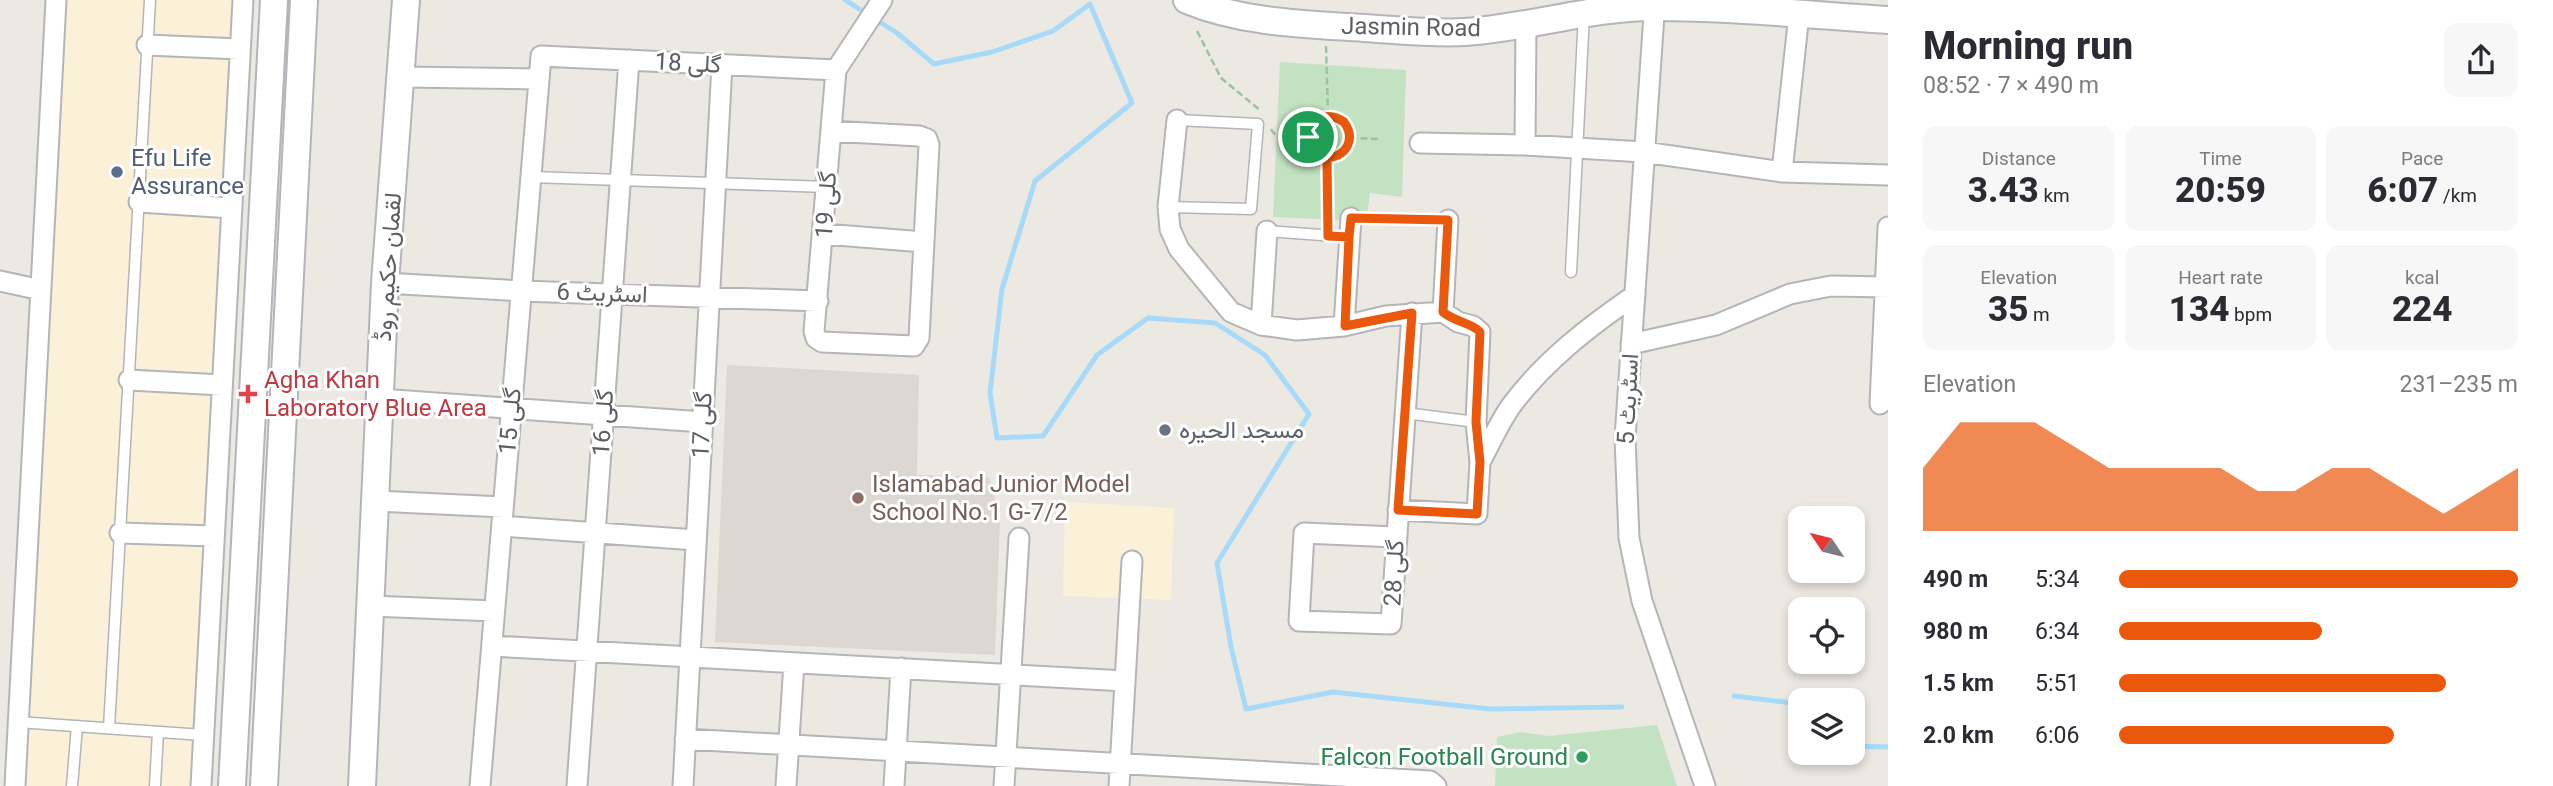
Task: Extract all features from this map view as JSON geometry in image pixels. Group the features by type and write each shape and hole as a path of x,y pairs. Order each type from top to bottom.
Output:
{"main road":[{"path":"232,786 274,0"},
{"path":"264,786 304,0"},
{"name":"لقمان حکیم روڈ","path":"362,786 385,283 406,0"},
{"name":"Jasmin Road","path":"1187,0 1233,15 1262,20 1324,26 1454,32 1526,25 1584,13 1654,4 1888,19"},
{"path":"256,331 287,335"}],"street":[{"path":"15,786 56,0"},
{"path":"201,786 243,0"},
{"path":"836,71 882,0"},
{"name":"اسٹریٹ 5","path":"1654,4 1625,438 1629,538 1642,601 1705,786"},
{"path":"1782,172 1798,14"},
{"path":"1525,145 1526,25"},
{"path":"147,45 240,49"},
{"name":"گلی 18","path":"541,56 836,71"},
{"name":"گلی 15","path":"480,786 541,56"},
{"name":"گلی 16","path":"577,786 629,60"},
{"name":"گلی 17","path":"683,786 722,65"},
{"name":"گلی 19","path":"836,71 814,331 816,338 822,342 914,346 919,338 924,242"},
{"path":"402,77 539,79"},
{"path":"1177,120 1168,207 1170,229 1179,249 1231,312 1261,325 1297,330 1345,326 1412,313 1451,317 1473,326 1480,332 1476,422 1480,462 1477,514 1398,510"},
{"path":"824,234 924,242 929,145 927,139 919,136 831,131"},
{"path":"1420,143 1525,145 1644,152 1782,172 1888,175"},
{"path":"139,202 232,208"},
{"path":"1448,220 1451,317"},
{"path":"1345,326 1350,228"},
{"path":"1880,404 1888,228"},
{"path":"1261,325 1268,230"},
{"path":"0,281 41,290"},
{"name":"اسٹریٹ 6","path":"385,283 521,291 818,301"},
{"path":"1631,344 1716,325 1790,294 1832,286 1886,287"},
{"path":"1480,462 1510,408 1531,382 1556,357 1634,295"},
{"name":"گلی 28","path":"1395,537 1304,533 1299,621 1391,624 1412,313"},
{"path":"225,327 256,331"},
{"path":"129,380 222,385"},
{"path":"380,399 703,422"},
{"path":"376,501 502,516 595,533 696,540"},
{"path":"120,533 214,536"},
{"path":"1004,786 1019,538"},
{"path":"1119,786 1132,561"},
{"path":"371,606 494,611"},
{"path":"492,646 1125,681"},
{"path":"786,786 794,663"},
{"path":"894,786 901,668"},
{"path":"685,739 1120,764 1226,778 1435,785"}],"lane":[{"path":"109,728 150,0"},
{"path":"1571,272 1584,13"},
{"path":"1168,207 1251,209 1258,124 1177,120"},
{"path":"531,177 827,187"},
{"path":"1268,230 1328,236 1350,228 1448,220"},
{"path":"1404,413 1476,422"},
{"path":"18,723 204,735"},
{"path":"72,786 76,726"},
{"path":"155,786 158,732"}],"path":[{"path":"1196,31 1221,78 1261,110 1274,136 1308,137"},
{"path":"1326,46 1328,116"},
{"path":"1328,116 1344,122 1350,138 1341,154 1327,158 1314,152 1308,137 1317,119 1328,116"},
{"path":"1350,138 1381,139"},
{"path":"1327,158 1328,236"}],"shaded area":[{"path":"56,0 243,0 201,786 15,786"},
{"name":"Islamabad Junior Model School No.1 G-7/2","path":"727,365 919,375 917,475 989,477 1000,519 995,655 715,642"},
{"path":"1065,502 1174,508 1171,600 1063,596"}],"green space":[{"path":"1280,62 1406,70 1402,197 1370,193 1366,221 1273,217"},
{"name":"Falcon Football Ground","path":"1657,725 1677,786 1495,786 1497,737 1521,732 1549,736"}],"waterway":[{"path":"845,0 897,33 934,64 992,52 1053,31 1090,4 1132,103 1035,181 1002,289 990,393 997,438 1043,436 1097,355 1148,318 1215,323 1265,355 1309,414 1217,563 1231,647 1246,709 1333,692 1490,709 1622,707"},
{"path":"1734,696 1788,702"},
{"path":"1865,746 1888,747"}],"place":[{"name":"Efu Life Assurance","path":"117,172"},
{"name":"Agha Khan Laboratory Blue Area","path":"248,394"},
{"name":"مسجد الحیرہ","path":"1165,430"},
{"name":"Islamabad Junior Model School No.1 G-7/2","path":"858,498"},
{"name":"Falcon Football Ground","path":"1582,757"}],"route":[{"path":"1308,137 1312,125 1324,116 1338,118 1344,122 1350,135 1350,142 1341,154 1327,158 1328,236 1349,237 1351,218 1448,220 1443,312 1480,332 1476,422 1480,462 1477,514 1398,510 1412,313 1345,326 1349,237 1328,236 1327,158 1314,152 1308,137"}]}
